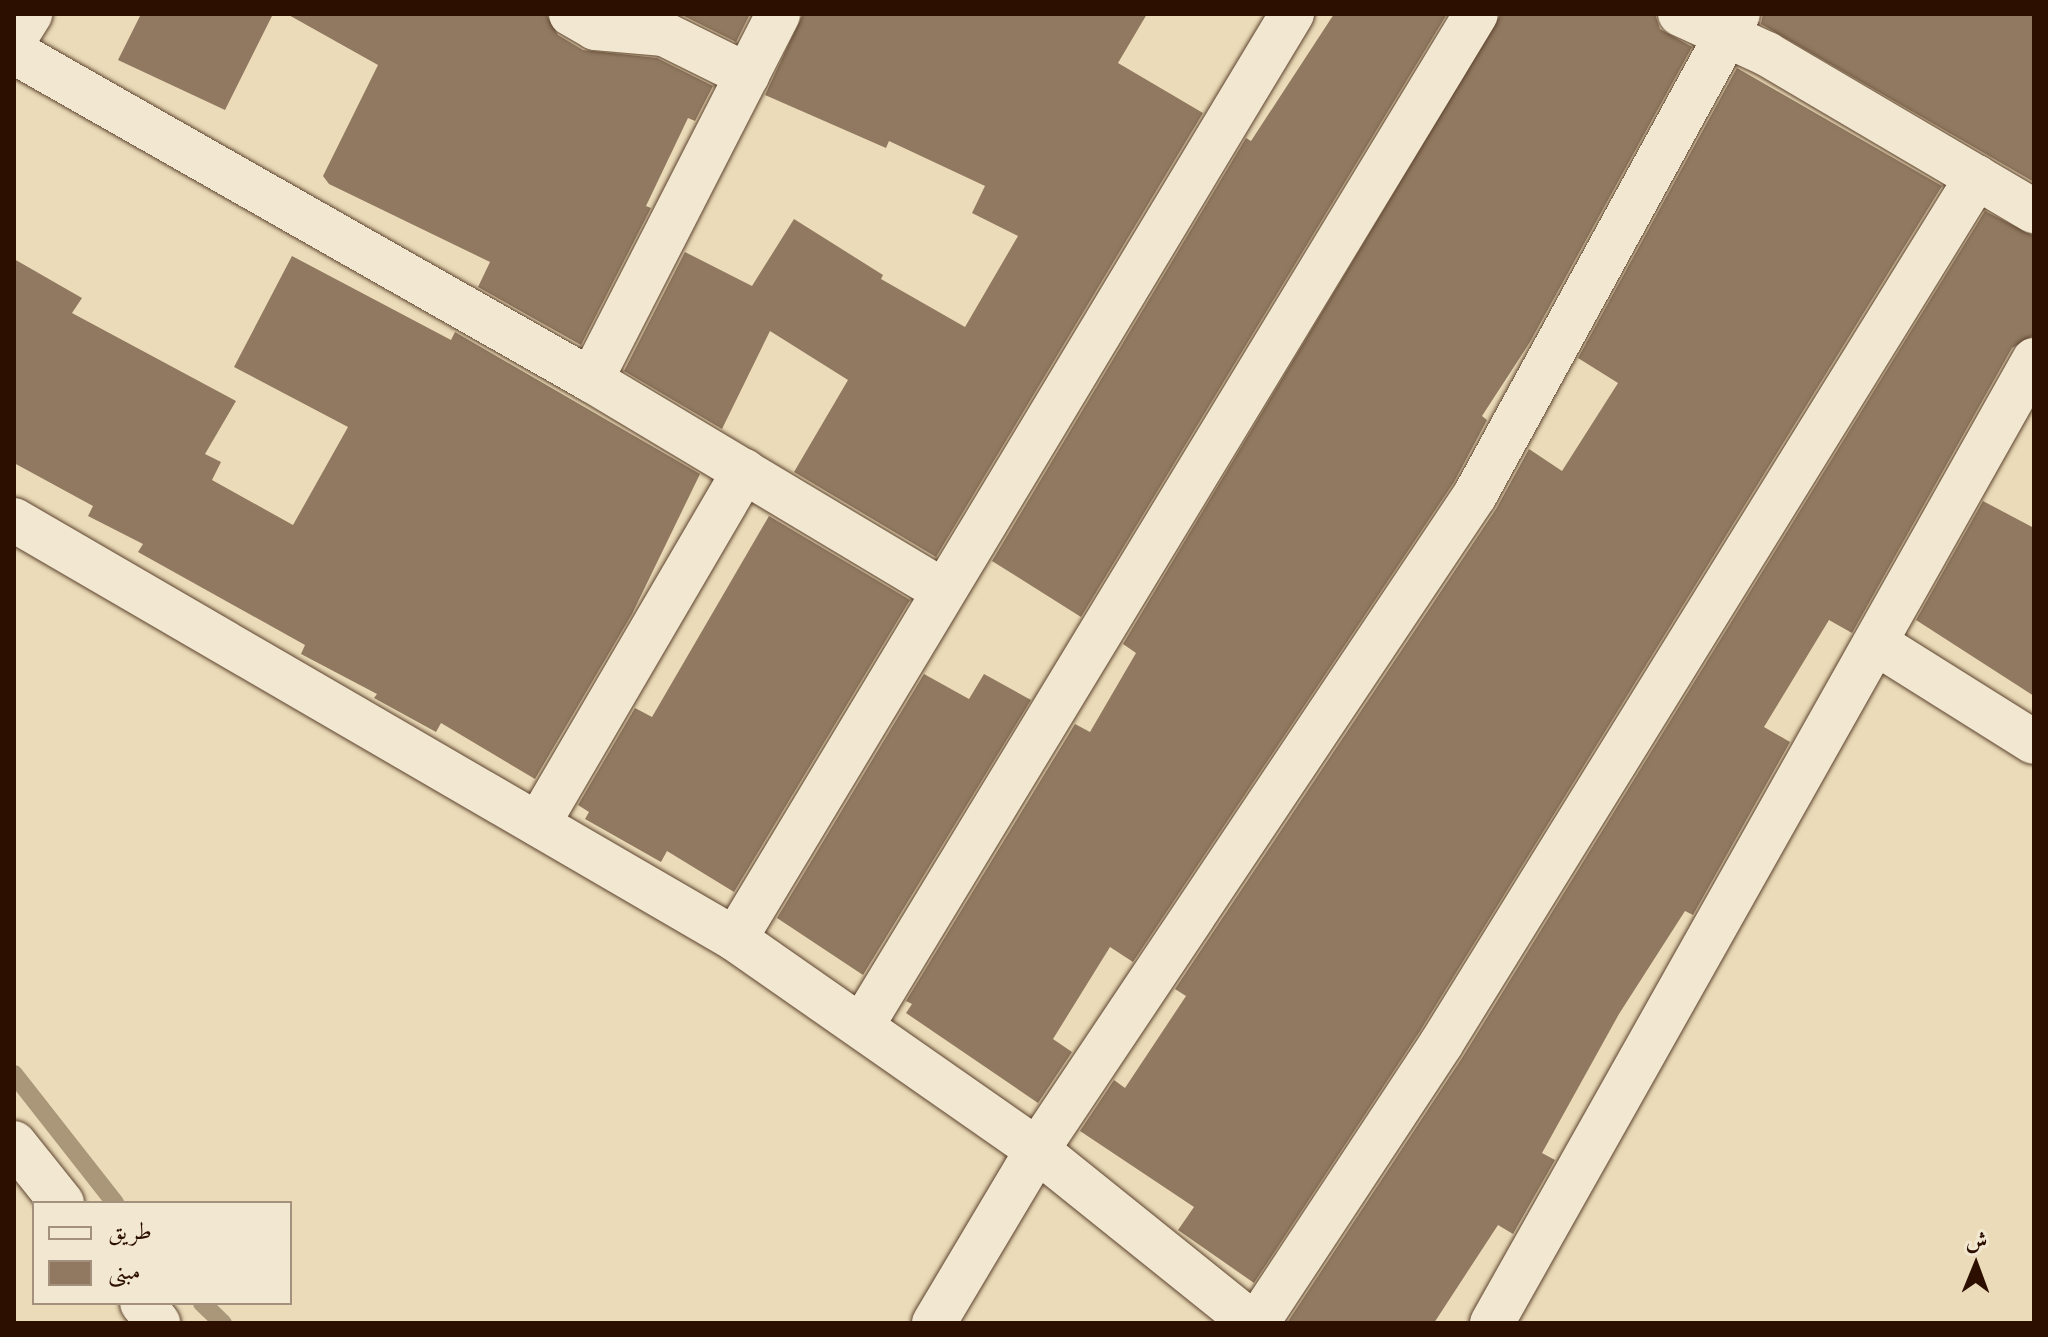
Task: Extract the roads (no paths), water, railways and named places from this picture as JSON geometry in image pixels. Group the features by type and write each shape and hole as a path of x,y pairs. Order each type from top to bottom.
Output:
{"street":[{"path":"14,40 30,14"},
{"path":"571,14 595,28 664,34 747,75"},
{"path":"591,380 778,14"},
{"path":"735,939 942,590 1292,14"},
{"path":"863,1024 1476,14"},
{"path":"1680,14 1731,26 1767,54 2034,211"},
{"path":"934,1323 1037,1150 1475,495 1731,26"},
{"path":"14,52 591,380 942,590"},
{"path":"14,520 735,939 863,1024 1037,1150 1254,1323 1441,1044 1977,177"},
{"path":"1492,1323 2034,360"},
{"path":"538,824 744,471"},
{"path":"1876,643 2034,742"},
{"path":"14,1143 60,1201"},
{"path":"144,1305 158,1323"}],"waterway":[{"path":"14,1074 113,1201"},
{"path":"204,1305 223,1323"}]}
